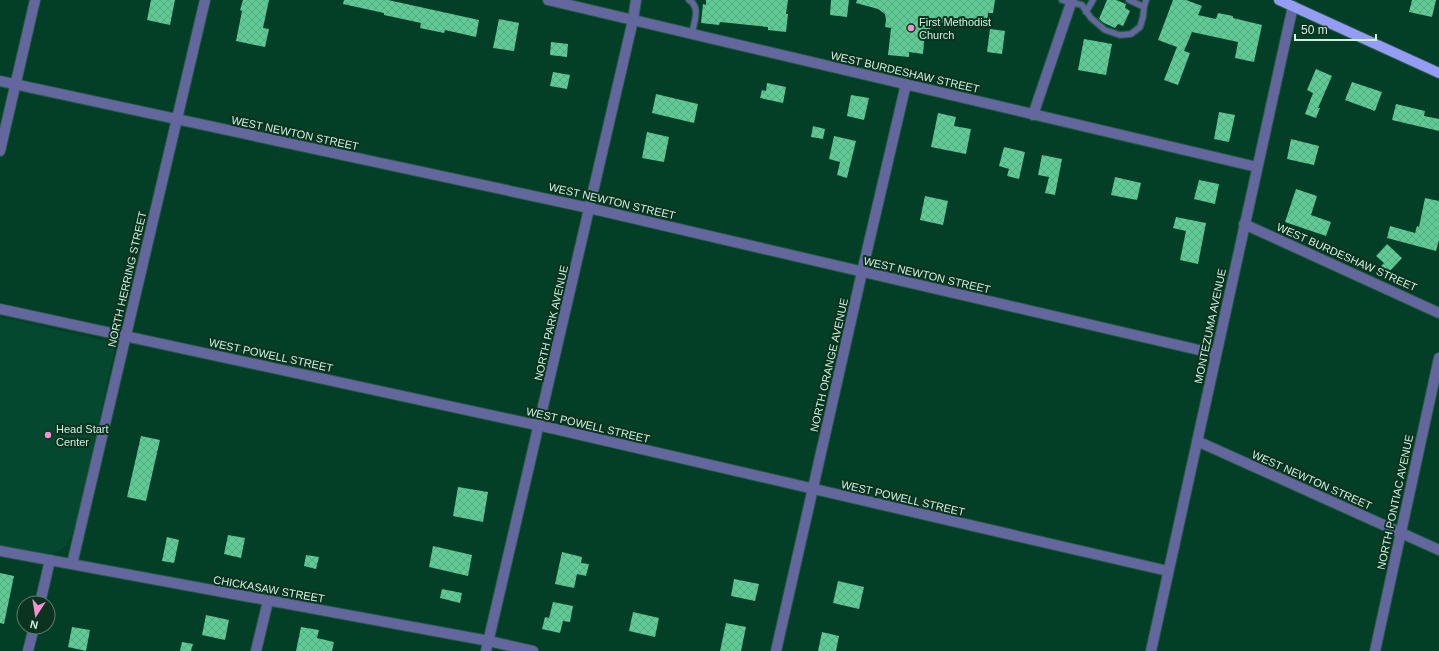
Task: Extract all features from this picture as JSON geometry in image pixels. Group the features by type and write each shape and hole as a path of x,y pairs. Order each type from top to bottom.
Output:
{"main road":[{"path":"1279,0 1439,73"}],"street":[{"path":"0,151 35,0"},
{"name":"NORTH HERRING STREET","path":"72,564 205,0"},
{"name":"WEST BURDESHAW STREET","path":"548,0 1257,167"},
{"name":"NORTH PARK AVENUE","path":"488,646 540,426 633,20 636,0"},
{"path":"1033,115 1068,1"},
{"name":"MONTEZUMA AVENUE","path":"1151,651 1293,6"},
{"name":"WEST NEWTON STREET","path":"0,81 589,208 1216,354"},
{"name":"NORTH ORANGE AVENUE","path":"776,651 906,84"},
{"name":"WEST BURDESHAW STREET","path":"1244,224 1439,313"},
{"name":"WEST POWELL STREET","path":"0,309 540,426 1168,571"},
{"name":"NORTH PONTIAC AVENUE","path":"1375,651 1439,358"},
{"name":"WEST NEWTON STREET","path":"1197,440 1439,550"},
{"name":"CHICKASAW STREET","path":"0,551 268,601 488,646 533,651"},
{"path":"42,595 50,560"},
{"path":"256,651 268,601"},
{"path":"28,651 32,635"}],"lane":[{"path":"689,0 694,3 696,8 692,33"},
{"path":"1086,12 1093,0"},
{"path":"1129,0 1144,7"},
{"path":"1068,1 1082,5 1091,18 1105,30 1120,35 1131,34 1140,27 1146,0"}],"shaded area":[{"name":"Head Start Center","path":"0,317 111,342 114,343 115,347 77,523 66,546 59,551 50,554 0,545"}],"building":[{"path":"151,0 175,0 170,25 147,20"},
{"path":"243,0 269,0 263,28 269,29 265,47 236,41 242,11 240,10"},
{"path":"344,0 388,0 479,20 476,37 445,30 444,33 420,28 421,23 343,4"},
{"path":"706,0 788,0 786,32 768,30 768,27 720,22 719,25 701,23 703,4 706,5"},
{"path":"831,0 849,0 847,17 830,15"},
{"name":"First Methodist Church","path":"857,0 995,0 993,13 988,13 987,27 938,22 938,24 932,26 928,32 925,31 923,54 909,52 909,57 888,55 891,28 885,27 885,14 878,9 856,3"},
{"path":"1107,0 1116,0 1126,4 1125,8 1130,11 1123,26 1118,24 1115,28 1099,19"},
{"path":"1173,0 1186,0 1202,6 1198,15 1216,19 1218,13 1262,25 1254,62 1235,58 1238,42 1192,32 1184,51 1190,53 1178,85 1164,80 1177,47 1158,40"},
{"path":"1412,0 1436,0 1432,17 1409,12"},
{"path":"499,19 519,23 514,51 493,48"},
{"path":"990,29 1005,31 1002,54 987,52"},
{"path":"1084,39 1112,44 1106,75 1078,70"},
{"path":"551,42 568,44 567,57 550,55"},
{"path":"1316,69 1332,76 1318,108 1320,108 1316,118 1305,114 1313,93 1307,90"},
{"path":"553,72 570,75 567,89 550,86"},
{"path":"1352,82 1382,92 1375,111 1345,100"},
{"path":"767,83 786,87 783,103 760,98 762,90 766,91"},
{"path":"656,94 698,104 694,123 652,113"},
{"path":"851,95 869,98 864,120 847,116"},
{"path":"1396,104 1425,111 1424,116 1439,119 1439,131 1392,120"},
{"path":"1219,112 1235,115 1229,142 1214,139"},
{"path":"938,113 956,117 954,126 971,129 966,154 931,147"},
{"path":"813,126 825,129 823,139 811,137"},
{"path":"647,132 669,137 664,162 642,158"},
{"path":"834,136 856,141 847,178 837,175 840,162 829,159"},
{"path":"1291,139 1319,146 1314,165 1287,159"},
{"path":"1004,147 1025,152 1019,179 1007,176 1009,169 999,166"},
{"path":"1042,155 1062,159 1055,195 1045,193 1049,177 1038,175"},
{"path":"1115,177 1141,183 1137,200 1111,195"},
{"path":"1199,180 1219,184 1215,204 1194,199"},
{"path":"1296,189 1317,196 1311,215 1331,222 1326,236 1285,222"},
{"path":"925,196 948,201 943,225 920,220"},
{"path":"1425,198 1439,201 1439,240 1436,251 1387,238 1390,226 1415,233 1417,226 1419,227"},
{"path":"1176,217 1206,223 1198,264 1180,260 1186,231 1173,228"},
{"path":"1387,244 1402,258 1388,273 1381,266 1384,263 1376,256"},
{"path":"141,436 160,440 146,501 127,497"},
{"path":"458,487 488,492 483,522 453,516"},
{"path":"228,535 245,538 241,558 224,554"},
{"path":"167,537 179,540 174,563 162,561"},
{"path":"433,546 472,555 468,576 429,567"},
{"path":"562,552 582,557 581,563 589,564 586,576 577,574 574,588 555,584"},
{"path":"306,555 319,557 316,569 304,566"},
{"path":"0,573 14,576 4,624 0,623"},
{"path":"734,579 759,584 755,601 731,596"},
{"path":"838,581 864,587 859,609 833,603"},
{"path":"442,589 462,593 460,603 440,598"},
{"path":"553,602 573,606 570,622 563,621 560,633 542,629 545,617 549,618"},
{"path":"633,612 659,618 655,637 629,631"},
{"path":"206,615 229,620 225,640 202,635"},
{"path":"726,623 746,627 741,651 720,651"},
{"path":"72,627 90,630 86,651 68,647"},
{"path":"301,627 319,630 317,638 334,642 332,651 296,651"},
{"path":"822,632 839,636 836,651 818,651"},
{"path":"182,642 193,644 191,651 180,651"}],"place":[{"name":"First Methodist Church","path":"911,28"},
{"name":"Head Start Center","path":"48,435"}]}
